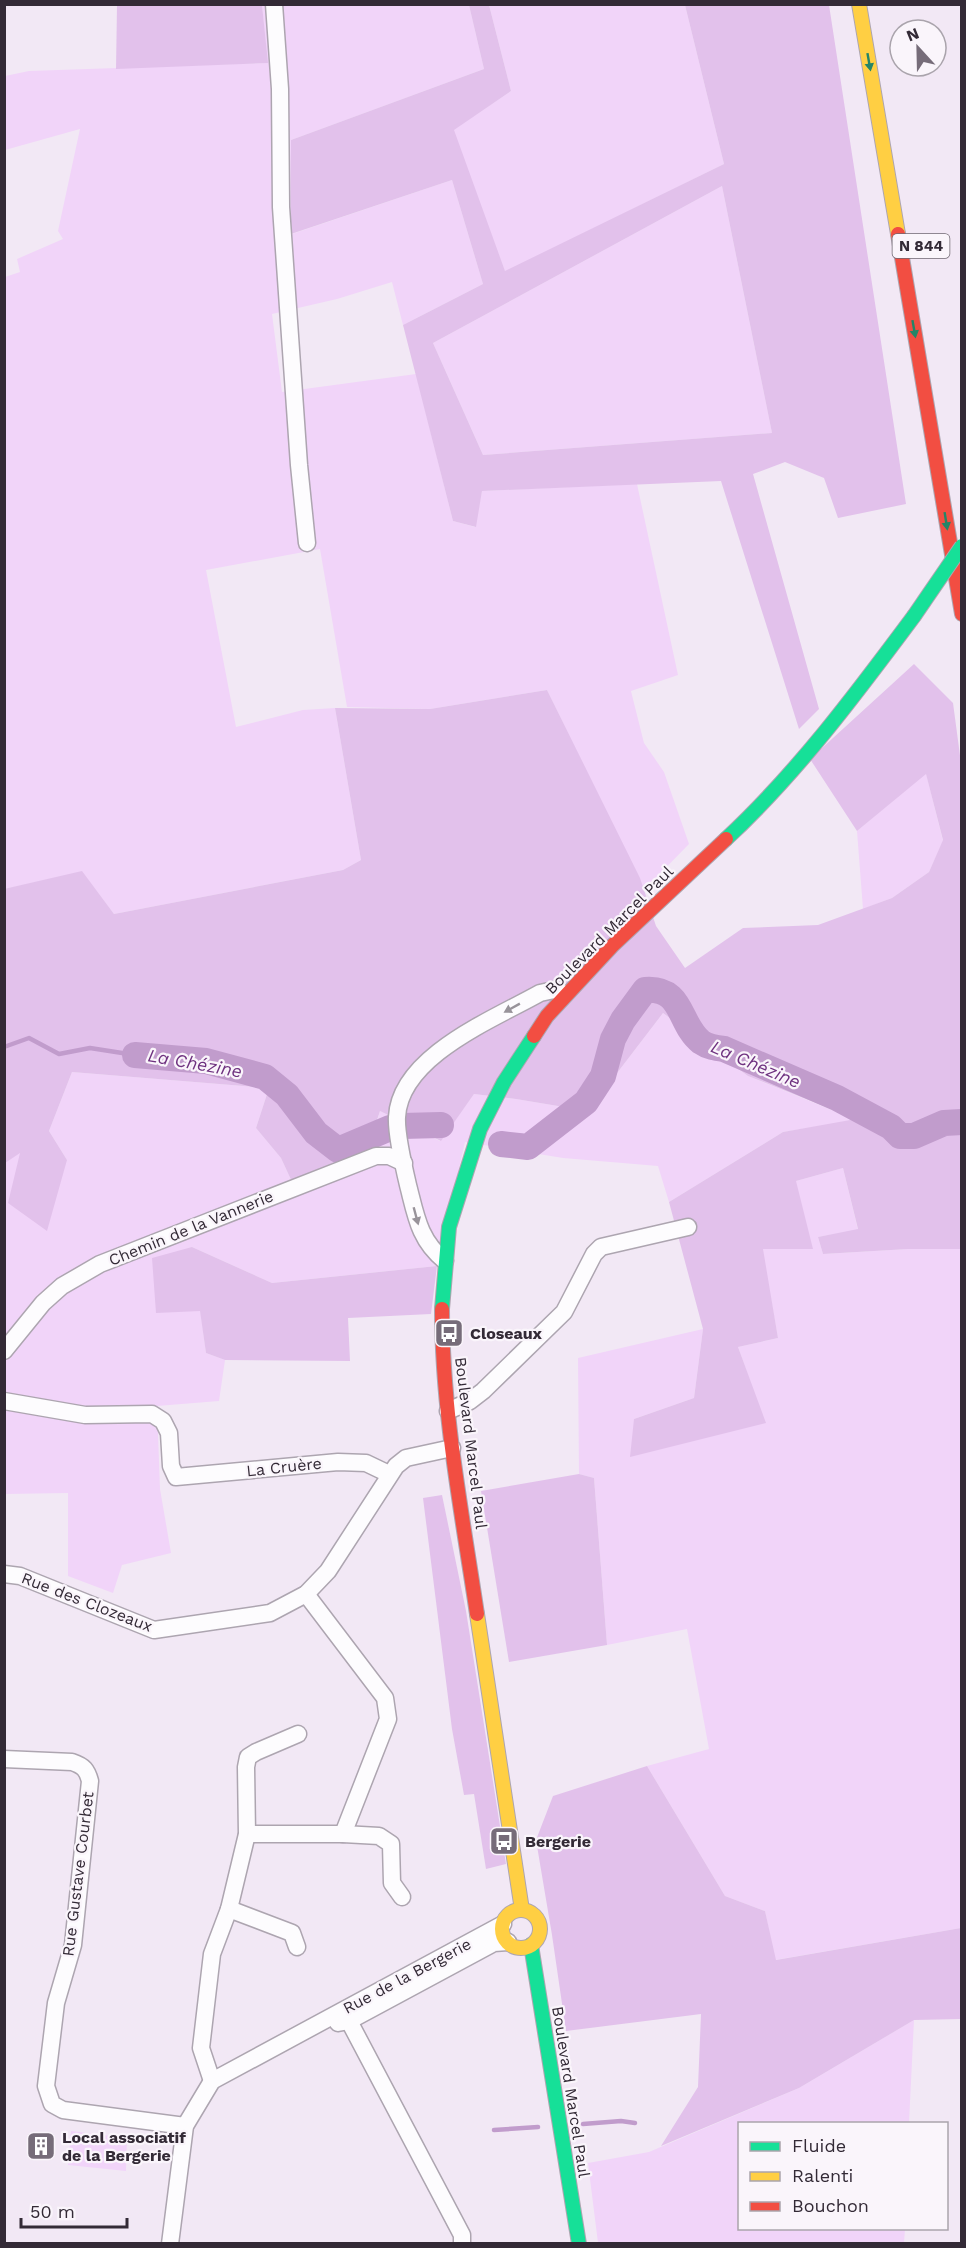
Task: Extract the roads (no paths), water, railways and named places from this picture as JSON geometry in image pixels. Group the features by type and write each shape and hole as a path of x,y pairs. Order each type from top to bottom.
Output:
{"main road":[{"name":"N 844","path":"859,4 962,614"},
{"name":"Boulevard Marcel Paul","path":"522,1910 452,1448 442,1342 442,1302 449,1227 480,1130 504,1082 547,1016 565,994 612,946 754,813 849,703 914,616 962,546"},
{"path":"522,1910 533,1914 540,1924 539,1936 531,1945 519,1948 508,1942 502,1930 510,1914 522,1910"},
{"name":"Boulevard Marcel Paul","path":"531,1945 579,2244"}],"street":[{"path":"274,4 280,89 281,207 299,465 307,543"},
{"path":"445,1262 431,1251 420,1229 404,1163 397,1118 400,1097 421,1066 461,1037 540,993 554,990 565,994"},
{"name":"Chemin de la Vannerie","path":"4,1351 43,1302 62,1286 100,1264 376,1156 389,1156 404,1163"},
{"path":"448,1411 470,1401 483,1390 564,1312 594,1254 600,1247 688,1227"},
{"name":"La Cruère","path":"4,1401 85,1415 152,1414 163,1421 169,1433 171,1466 176,1477 338,1462 366,1462 389,1474"},
{"name":"Rue des Clozeaux","path":"4,1574 20,1576 154,1630 270,1613 306,1594 328,1571 396,1466 406,1458 452,1448"},
{"path":"306,1594 385,1698 388,1719 343,1834"},
{"path":"212,2081 201,2048 212,1954 229,1909 247,1834 246,1767 248,1757 298,1734"},
{"name":"Rue Gustave Courbet","path":"4,1759 72,1762 81,1765 87,1771 90,1781 73,1945 56,2003 46,2086 52,2104 63,2110 185,2126"},
{"path":"247,1834 379,1836 391,1844 392,1883 402,1897"},
{"path":"229,1909 292,1933 297,1947"},
{"name":"Rue de la Bergerie","path":"170,2244 185,2126 212,2081 310,2026 503,1924"},
{"name":"Rue de la Bergerie","path":"310,2026 349,2021 494,1943 508,1942"},
{"path":"349,2021 462,2235 462,2244"}],"waterway":[{"name":"La Chézine","path":"501,1144 528,1147 586,1102 603,1076 613,1039 623,1020 645,990 667,994 674,1000 688,1026 704,1044 724,1049 837,1098 891,1127 900,1136 914,1136 944,1123 962,1122"},
{"name":"La Chézine","path":"4,1047 29,1038 59,1054 90,1048 135,1055"},
{"name":"La Chézine","path":"135,1055 206,1061 265,1077 287,1095 316,1133 338,1150 390,1128"},
{"name":"La Chézine","path":"402,1126 441,1125"},
{"path":"583,2124 621,2121 635,2123"},
{"path":"494,2130 538,2127"}],"place":[{"name":"Closeaux","path":"449,1333"},
{"name":"Bergerie","path":"504,1841"},
{"name":"Local associatif de la Bergerie","path":"41,2146"}]}
